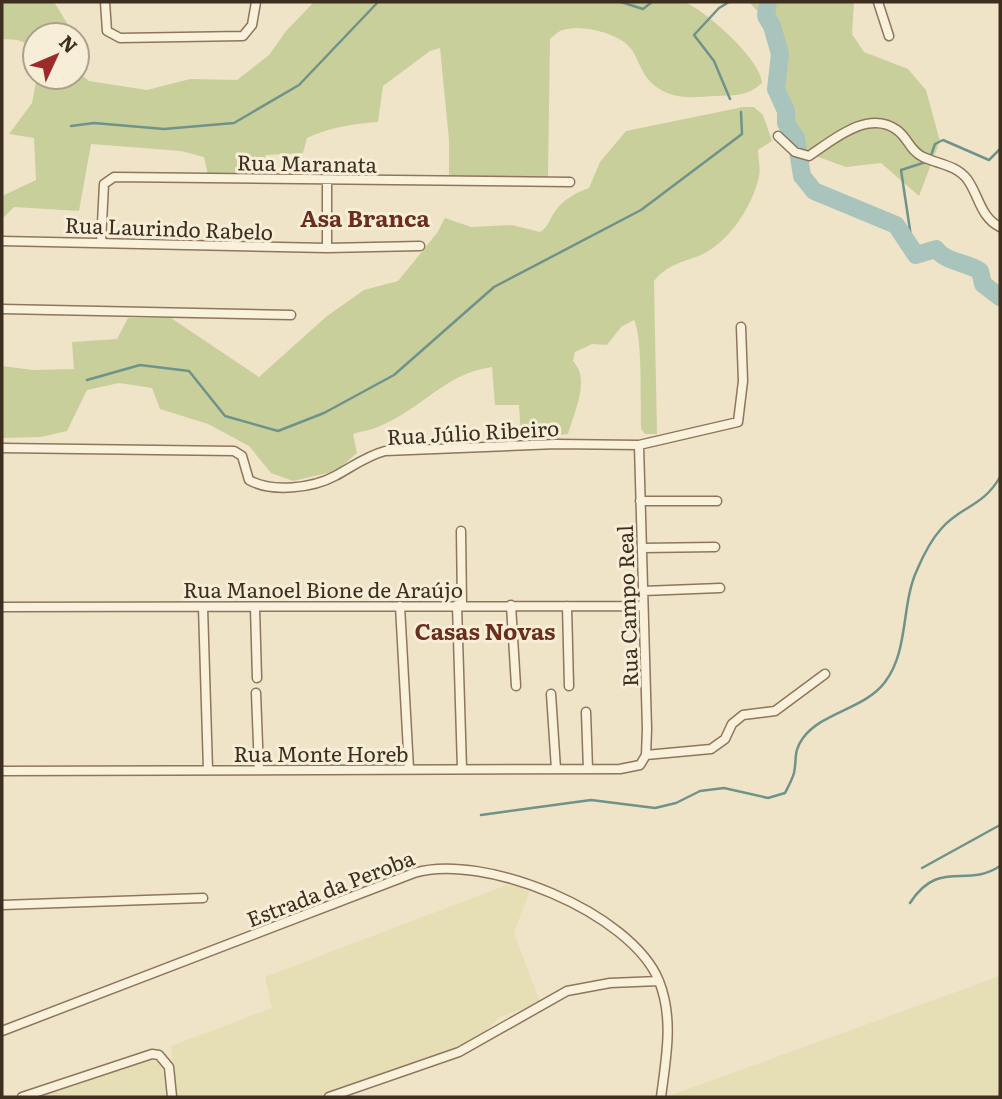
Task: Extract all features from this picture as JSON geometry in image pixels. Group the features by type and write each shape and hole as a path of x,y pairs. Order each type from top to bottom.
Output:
{"street":[{"path":"105,2 107,31 120,38 243,36 253,25 256,2"},
{"path":"878,2 889,36"},
{"path":"778,136 799,153 809,156 859,126 872,122 886,124 903,135 912,149 923,157 953,168 966,178 988,219 1000,227"},
{"name":"Rua Maranata","path":"101,243 104,184 110,178 570,182"},
{"path":"327,180 327,248"},
{"name":"Rua Laurindo Rabelo","path":"2,241 327,248 420,246"},
{"path":"2,309 291,314"},
{"path":"639,445 738,422 743,381 741,327"},
{"name":"Rua Júlio Ribeiro","path":"2,448 111,447 234,451 242,456 249,480 272,487 309,484 333,477 359,461 385,451 556,443 639,445"},
{"name":"Rua Campo Real","path":"639,445 646,755"},
{"path":"640,501 717,501"},
{"path":"461,531 459,605 462,769"},
{"path":"642,548 715,547"},
{"path":"643,590 720,588"},
{"path":"511,605 516,686"},
{"path":"400,606 409,769"},
{"path":"568,606 569,686"},
{"name":"Rua Manoel Bione de Araújo","path":"2,607 643,606"},
{"path":"203,607 208,770"},
{"path":"255,608 257,678"},
{"path":"646,755 711,749 725,738 732,724 743,715 775,711 825,674"},
{"path":"256,693 259,770"},
{"path":"551,694 556,769"},
{"path":"586,712 588,769"},
{"name":"Rua Monte Horeb","path":"2,771 629,769 640,765 646,755"},
{"name":"Estrada da Peroba","path":"2,1031 414,873 435,868 501,876 564,898 621,936 652,967 659,981 668,1026 661,1097"},
{"path":"2,905 203,898"},
{"path":"329,1097 467,1049 567,991 610,983 659,981"},
{"path":"22,1097 143,1055 159,1055 165,1058 169,1068 172,1097"}],"shaded area":[{"path":"512,883 530,890 514,933 540,1002 500,1017 476,1040 316,1097 175,1097 171,1046 272,1008 265,977"},
{"path":"1000,976 1000,1097 666,1097"},
{"path":"145,1058 163,1063 167,1073 165,1097 41,1097 53,1089"}],"green space":[{"path":"2,2 54,2 66,21 21,21 21,41 2,39"},
{"path":"314,2 684,2 705,14 743,49 753,62 762,83 747,93 736,95 677,96 662,91 651,82 632,50 619,39 590,29 563,30 550,39 548,178 449,176 449,140 440,48 430,51 383,86 378,122 316,134 307,138 303,153 266,155 256,174 208,175 204,157 181,151 91,144 79,211 14,207 2,219 2,196 36,180 34,138 9,134 32,103 34,91 91,91 91,81 147,90 190,79 237,80 269,55 286,31"},
{"path":"749,2 854,2 852,34 864,52 908,69 926,90 940,141 919,196 881,163 846,167 807,153 774,95 768,23"},
{"path":"754,107 763,115 772,141 758,150 760,174 751,200 738,222 721,242 701,255 670,267 654,281 657,434 645,434 641,429 640,356 634,320 621,327 607,345 592,344 575,352 573,361 581,377 581,387 568,434 521,439 519,405 495,405 492,367 460,377 395,419 353,434 357,453 336,471 293,481 271,473 249,446 208,424 160,409 152,388 119,383 87,390 67,431 41,437 2,438 2,366 33,370 74,369 72,342 117,339 128,318 171,318 259,377 327,316 364,290 398,281 437,233 445,218 471,227 512,225 540,232 563,202 589,188 600,162 626,131"}],"waterway":[{"path":"71,126 94,123 164,129 234,123 299,85 378,2"},
{"path":"621,2 643,9 652,2"},
{"path":"729,2 719,8 694,35 714,61 730,99"},
{"path":"768,2 766,16 772,26 780,54 776,89 786,111 786,123 796,138 802,176 814,191 896,225 916,255 936,249 945,257 980,271 983,284 1000,297"},
{"path":"87,380 140,365 189,371 225,416 278,431 324,413 394,375 494,287 641,210 742,134 741,112"},
{"path":"913,250 901,170 929,161 935,144 943,140 989,160 1000,149"},
{"path":"481,815 591,800 655,808 676,803 700,791 724,788 768,798 785,793 793,776 797,751 803,738 821,722 877,691 893,670 912,583 934,538 955,516 986,495 1000,477"},
{"path":"922,868 1000,825"},
{"path":"910,903 921,889 932,881 953,876 976,875 1000,866"}],"district":[{"name":"Asa Branca","path":"365,217"},
{"name":"Casas Novas","path":"485,630"}]}
